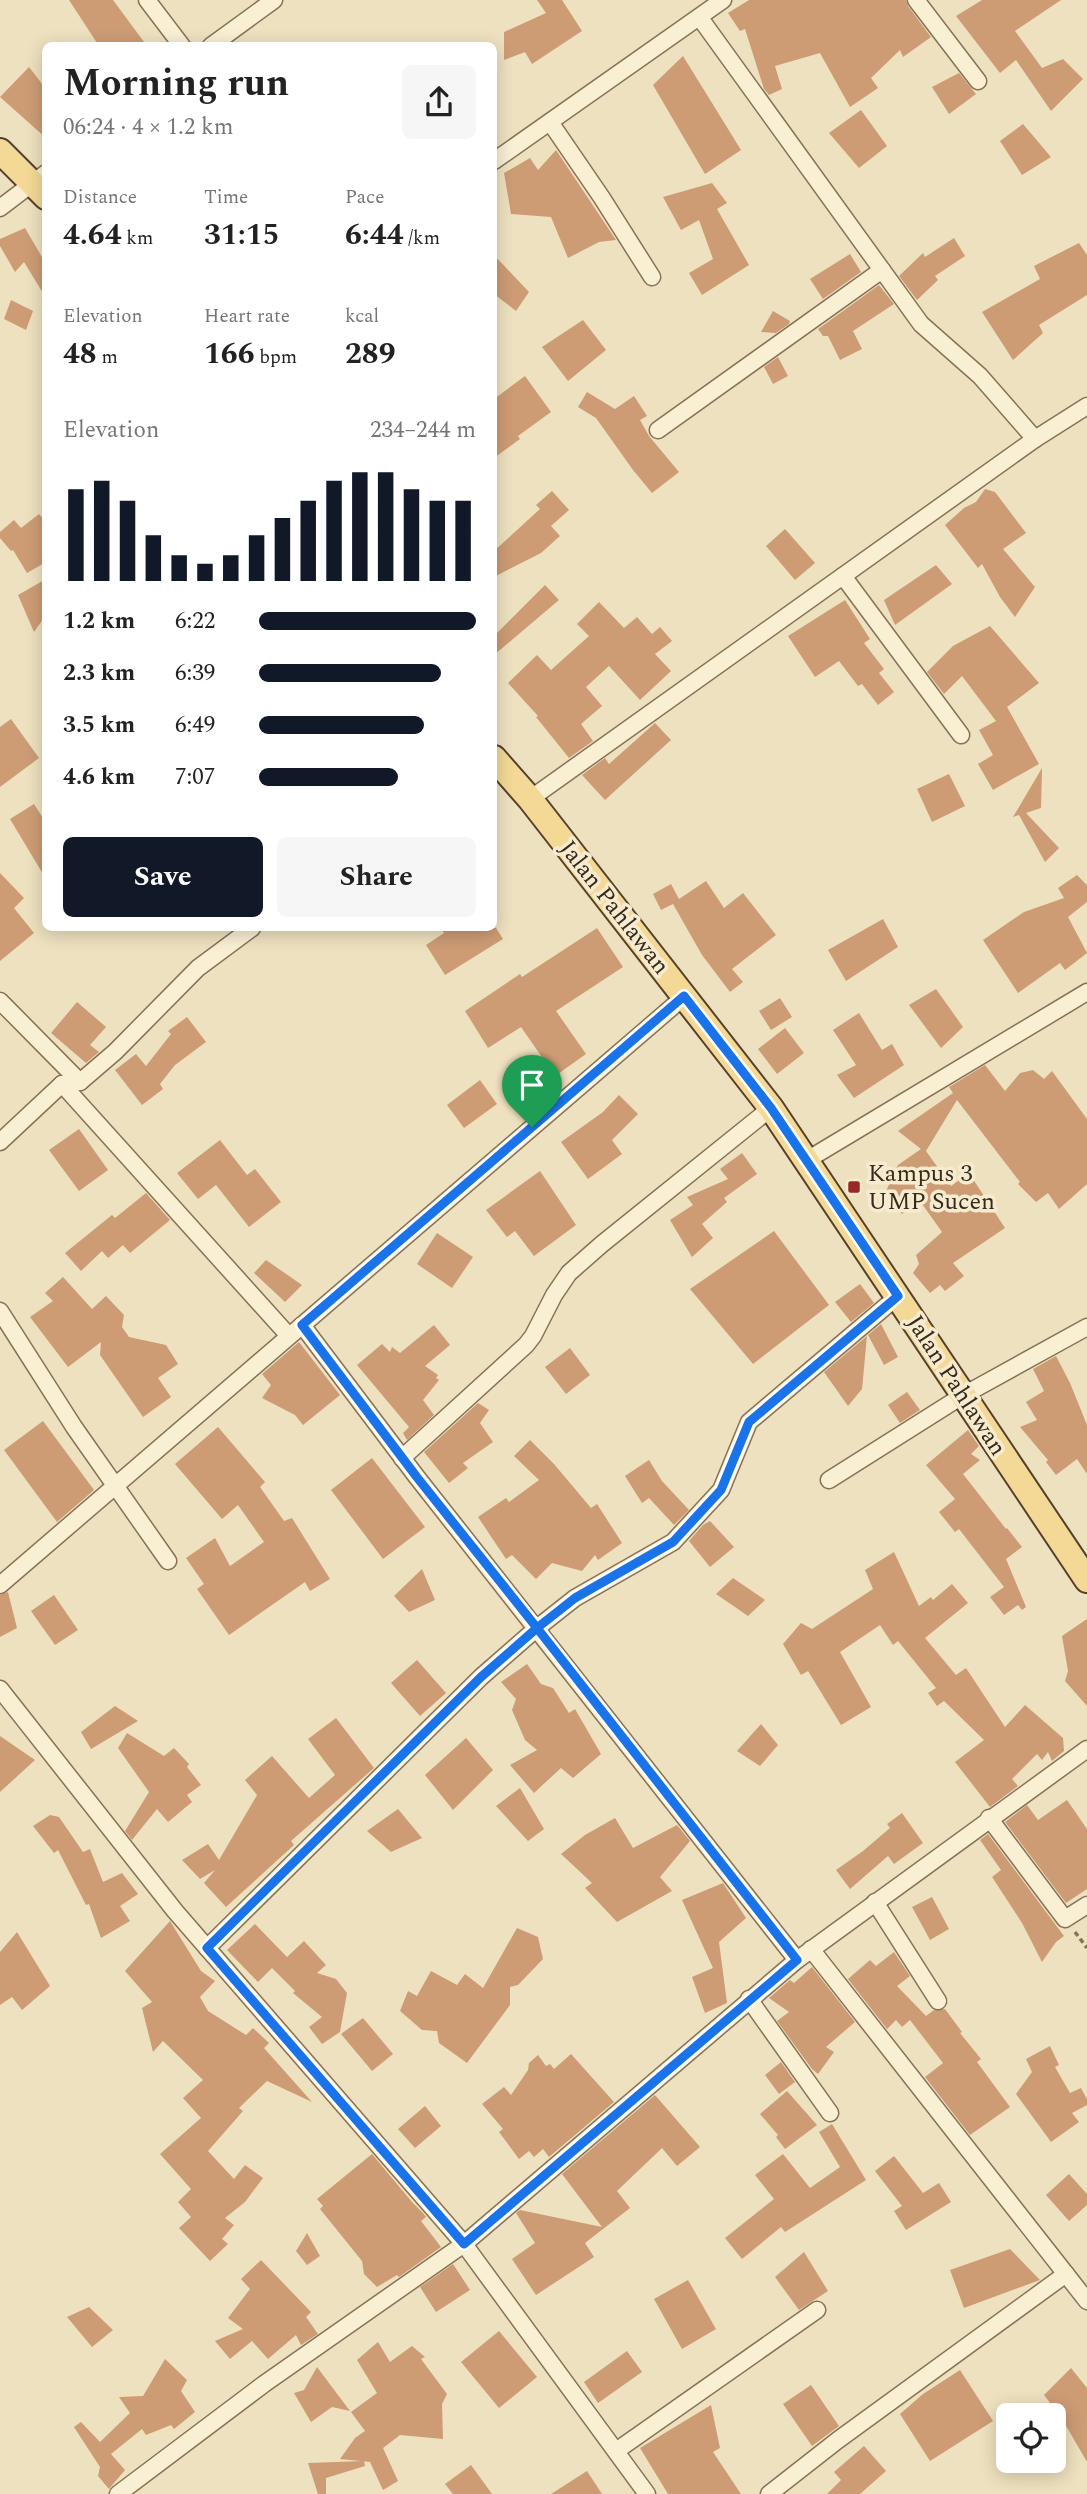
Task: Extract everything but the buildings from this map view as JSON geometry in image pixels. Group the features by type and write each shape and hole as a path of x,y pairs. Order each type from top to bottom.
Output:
{"main road":[{"path":"0,151 41,184"},
{"name":"Jalan Pahlawan","path":"497,761 530,799 771,1108 1087,1580"}],"street":[{"path":"147,0 178,42"},
{"path":"216,42 274,0"},
{"path":"497,159 723,0"},
{"path":"916,0 978,81"},
{"path":"700,18 921,324 980,376 1035,439"},
{"path":"550,122 603,198 652,277"},
{"path":"0,208 41,184"},
{"path":"658,430 882,270"},
{"path":"530,799 1035,439 1087,406"},
{"path":"843,576 961,736"},
{"path":"0,1142 62,1084 80,1082 115,1052 198,968 248,931"},
{"path":"807,1160 1087,992"},
{"path":"0,1586 684,996"},
{"path":"0,1001 80,1082"},
{"path":"62,1084 289,1336"},
{"path":"402,1458 526,1345 569,1273 771,1108"},
{"path":"207,1948 481,1677 537,1628 575,1598 673,1542 721,1490 749,1422 898,1296"},
{"path":"0,1311 60,1405 168,1561"},
{"path":"302,1325 402,1458 797,1960"},
{"path":"829,1480 962,1396 1087,1327"},
{"path":"0,1689 207,1948 464,2244 647,2494"},
{"path":"118,2494 264,2384 464,2244 797,1960 1087,1749"},
{"path":"989,1818 1065,1919 1087,1905"},
{"path":"875,1902 938,2001"},
{"path":"811,1949 1087,2301"},
{"path":"749,1999 830,2113"},
{"path":"769,2494 838,2440 1066,2274"},
{"path":"616,2451 817,2310"}],"place":[{"name":"Kampus 3 UMP Sucen","path":"854,1187"}],"route":[{"path":"532,1127 302,1325 352,1394 537,1628 481,1677 207,1948 464,2244 797,1960 537,1628 575,1598 673,1542 721,1490 749,1422 898,1296 771,1108 684,996 532,1127"}]}
